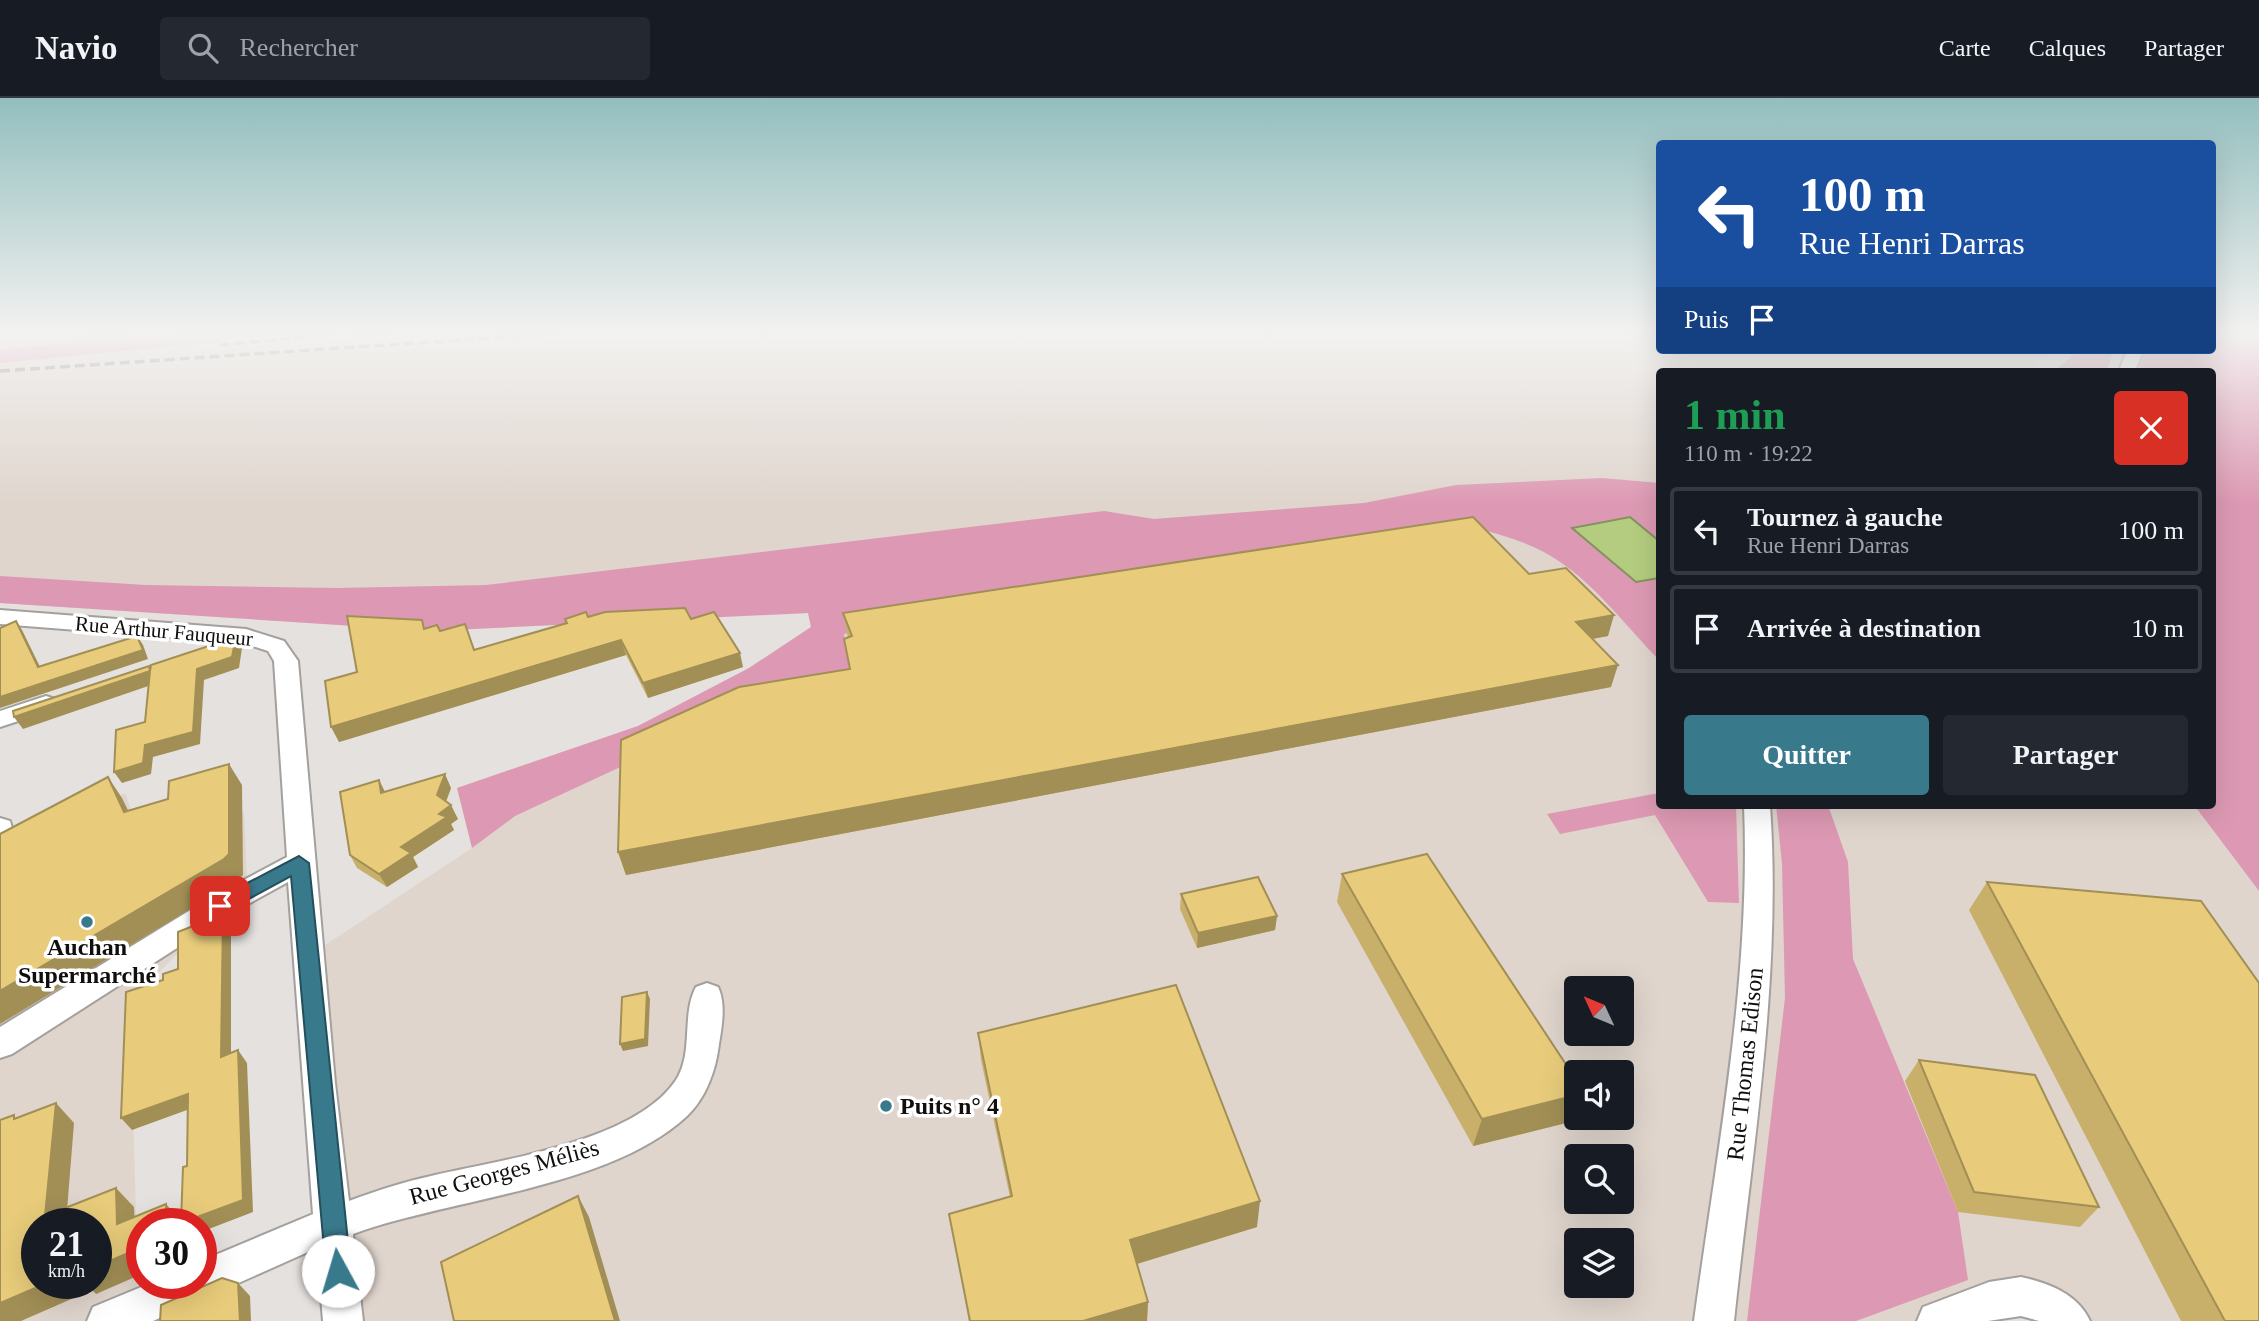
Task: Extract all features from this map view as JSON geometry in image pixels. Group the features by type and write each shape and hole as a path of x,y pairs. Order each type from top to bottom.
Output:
{"street":[{"name":"Rue Arthur Fauqueur","path":"5,619 246,636 276,646 286,661 299,863 343,1321"},
{"path":"194,654 246,636"},
{"path":"0,719 65,697"},
{"name":"Rue Thomas Edison","path":"1714,1321 1756,976 1759,860 1757,809"},
{"path":"0,1044 220,906 299,863"},
{"name":"Rue Georges Méliès","path":"217,1273 334,1223 456,1185 564,1160 616,1142 650,1125 677,1104 700,1070 707,996"},
{"path":"1937,1321 2001,1297 2020,1294 2038,1298 2070,1321"},
{"path":"107,1321 159,1299"}],"shaded area":[{"path":"0,390 1656,390 1656,809 2197,809 2259,891 2259,1321 2069,1321 2038,1298 1937,1321 343,1321 310,955 472,848 457,788 638,726 749,668 811,627 808,613 432,631 0,603"},
{"path":"2216,390 2259,390 2259,891 2197,809 2216,809"},
{"path":"1602,478 1656,483 1656,539 1630,517 1573,528 1636,582 1656,579 1656,657 1607,603 1564,565 1532,546 1477,528 1469,537 844,634 853,691 629,763 515,816 472,848 457,788 638,726 749,668 811,627 808,613 432,631 0,603 0,576 146,585 338,588 486,585 1104,511 1154,519 1364,503 1456,485"},
{"path":"1630,517 1656,539 1656,579 1636,582 1572,528"},
{"path":"125,793 136,823 134,846 244,813 247,880 130,1003 136,1208 126,1208 126,1299 138,1299 139,1321 0,1321 0,858"},
{"path":"1656,794 1656,809 1736,809 1739,903 1708,902 1655,815 1560,834 1547,814"},
{"path":"1776,809 1829,809 1848,862 1853,959 1958,1212 1968,1280 1856,1321 1747,1321 1785,998 1782,864"}],"building":[{"path":"1473,517 1529,574 1566,568 1614,615 1576,622 1618,665 618,852 621,740 739,687 850,669 844,639 852,636 843,613"},
{"path":"685,608 691,619 714,612 740,653 643,683 621,640 331,727 325,681 357,672 347,616 422,620 424,629 437,625 440,631 465,624 474,650 567,623 565,619 586,612 588,617 605,612"},
{"path":"16,621 38,667 137,636 143,650 0,697 0,628"},
{"path":"236,637 232,657 197,669 193,732 145,745 143,763 114,772 116,730 145,722 151,665"},
{"path":"149,666 150,671 14,717 13,711"},
{"name":"Auchan Supermarché","path":"229,764 229,854 224,859 0,991 0,834 108,777 124,812 168,799 169,781"},
{"path":"445,774 437,795 451,805 439,814 447,817 401,847 411,853 379,874 350,855 340,792 379,780 381,793"},
{"path":"1427,854 1564,1061 1564,1098 1482,1119 1342,874"},
{"path":"1258,877 1277,916 1198,933 1181,894"},
{"path":"1987,882 2201,901 2259,983 2259,1321 2225,1321"},
{"path":"223,914 221,1057 238,1050 243,1200 217,1210 182,1208 183,1167 187,1166 188,1094 121,1118 126,992 163,980 163,974 178,969 178,932"},
{"path":"1176,985 1260,1201 1130,1240 1148,1302 1083,1321 970,1321 949,1214 1012,1196 978,1033"},
{"path":"647,992 645,1039 620,1044 622,997"},
{"path":"1919,1060 2035,1075 2099,1207 1974,1192"},
{"path":"56,1103 46,1208 21,1208 21,1294 0,1303 0,1120 14,1115 14,1119"},
{"path":"116,1188 117,1224 126,1220 126,1254 112,1260 112,1208 65,1208"},
{"path":"578,1196 615,1321 454,1321 441,1262"},
{"path":"222,1278 238,1283 240,1321 160,1321 161,1305 175,1299 217,1299 217,1280"}],"place":[{"name":"Auchan Supermarché","path":"87,922"},
{"name":"Puits n° 4","path":"886,1106"}],"route":[{"path":"220,906 299,863 310,955 318,1083 338,1271"}]}
